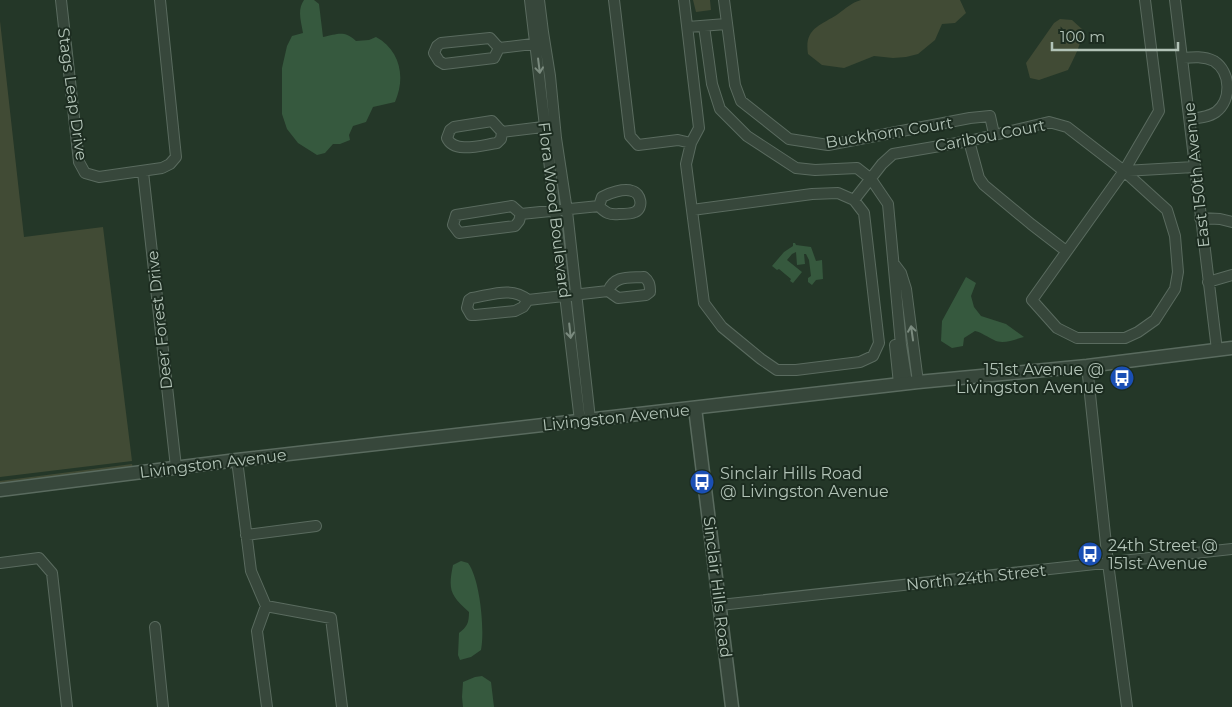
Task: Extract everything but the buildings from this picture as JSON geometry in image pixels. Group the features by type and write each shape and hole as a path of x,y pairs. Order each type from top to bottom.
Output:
{"street":[{"name":"Stags Leap Drive","path":"60,0 78,162 85,173 99,177 162,168 176,157 160,0"},
{"name":"Flora Wood Boulevard","path":"530,0 550,76 550,126 562,211 585,420"},
{"name":"Flora Wood Boulevard","path":"539,0 540,42"},
{"path":"614,0 630,136 638,145 678,140 691,143"},
{"path":"684,0 699,128 691,143 686,164 704,303 722,327 777,370 796,370 860,362 873,356 879,342 864,213 854,200 838,192 692,210"},
{"name":"Buckhorn Court","path":"724,0 735,85 741,100 789,139 828,145 970,118 990,116 994,134"},
{"path":"969,140 979,178 984,185 1066,251 1124,171 1159,112 1145,0"},
{"name":"East 150th Avenue","path":"1175,0 1217,350"},
{"path":"688,27 726,24"},
{"path":"704,26 712,84 720,108 746,136 796,168 815,170 857,168 871,179 888,204 894,262 890,300 908,383"},
{"path":"490,38 499,48 494,58 444,64 439,61 434,53 441,43 490,38"},
{"path":"499,48 540,42"},
{"path":"1183,58 1203,57 1213,61 1220,67 1225,76 1228,89 1226,98 1216,112 1190,119"},
{"path":"492,122 502,132 501,138 497,143 458,148 448,141 447,138 450,130 454,127 492,122"},
{"name":"Caribou Court","path":"854,200 882,164 893,154 969,140 1049,122 1067,127 1124,171 1166,210 1175,236 1178,272 1175,289 1155,320 1138,332 1125,338 1076,338 1056,328 1032,300 1066,251"},
{"path":"502,132 550,126"},
{"path":"1124,171 1194,167"},
{"name":"Deer Forest Drive","path":"143,172 176,467"},
{"path":"521,214 515,226 459,233 453,225 456,215 512,206 521,214 599,206"},
{"path":"1200,218 1232,222"},
{"path":"894,262 901,273 906,289 908,383"},
{"path":"1208,282 1232,275"},
{"path":"528,300 523,307 515,311 471,315 467,308 469,300 472,298 512,291 528,300 608,291"},
{"name":"Livingston Avenue","path":"0,490 176,467 908,383 1087,366 1232,348"},
{"path":"1087,366 1108,563 1127,707"},
{"name":"Sinclair Hills Road","path":"694,408 732,707"},
{"path":"237,460 251,571 266,606 257,631 266,707"},
{"path":"246,535 316,526"},
{"name":"North 24th Street","path":"720,605 1232,549"},
{"path":"0,563 39,558 52,572 67,707"},
{"path":"266,606 331,618 342,707"},
{"path":"155,627 163,707"}],"shaded area":[{"path":"304,0 314,0 319,4 323,37 344,34 356,41 369,40 376,37 391,49 399,65 400,74 400,83 395,102 373,107 366,122 353,126 349,135 350,140 340,144 333,144 325,153 317,155 298,143 287,129 282,114 282,68 287,46 292,36 303,33 300,12"},
{"path":"693,0 710,0 711,10 696,12"},
{"path":"861,0 960,0 966,13 955,23 942,24 935,40 918,54 893,58 874,56 844,68 822,65 808,54 808,38 811,33 851,4"},
{"path":"1060,19 1072,20 1083,30 1079,46 1068,70 1039,80 1030,78 1026,63 1054,23"},
{"path":"0,21 24,237 103,227 132,461 0,477"},
{"path":"793,243 811,247 816,261 822,260 823,279 816,280 812,285 808,282 808,278 811,276 809,260 806,254 804,254 805,264 797,265 796,252 787,260 802,272 793,283 779,269 777,270 772,266 784,252 793,246"},
{"path":"966,277 976,283 971,296 974,307 981,316 1006,324 1024,337 1001,342 975,331 964,338 963,346 952,348 941,341 942,321"},
{"path":"132,464 133,468 0,485 0,481"},
{"path":"461,561 468,563 476,581 481,605 482,641 481,650 471,657 460,660 458,655 459,633 467,624 469,612 454,596 451,580 453,565"},
{"path":"482,676 491,682 494,707 463,707 463,682"}],"place":[{"name":"151st Avenue @ Livingston Avenue","path":"1122,378"},
{"name":"Sinclair Hills Road @ Livingston Avenue","path":"702,482"},
{"name":"24th Street @ 151st Avenue","path":"1090,554"}]}
